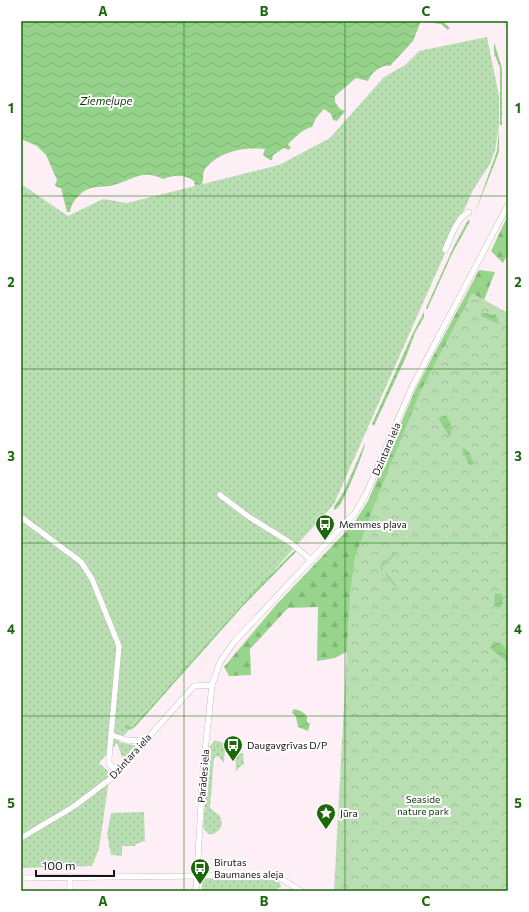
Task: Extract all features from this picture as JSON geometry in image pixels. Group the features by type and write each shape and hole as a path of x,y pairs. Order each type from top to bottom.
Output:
{"street":[{"name":"Dzintara iela","path":"220,662 234,642 312,561 355,513 366,494 412,387 508,205"},
{"path":"445,250 458,221 463,215 469,212"},
{"path":"220,495 249,517 291,543 312,561"},
{"path":"21,517 81,562 92,578 119,646 109,764 118,771"},
{"name":"Parādes iela","path":"196,891 203,779 212,685 220,662"},
{"name":"Dzintara iela","path":"21,838 73,807 107,781 118,771 143,741 194,686 212,685"},
{"path":"112,735 126,740 143,741"},
{"path":"70,876 70,891"},
{"path":"21,878 70,876 274,876 301,891"}],"green space":[{"path":"487,37 499,96 499,125 495,151 490,164 473,190 334,504 118,742 138,746 124,762 117,743 99,763 110,773 99,849 92,866 21,868 21,184 68,216 103,199 127,203 279,165 330,138 384,77 405,65 419,51"},
{"path":"508,215 508,254 503,263 491,251"},
{"path":"479,270 495,272 475,323 383,632 335,658 317,661 318,607 288,608 250,649 251,675 229,676 224,667 276,605 354,523 368,501 416,388"},
{"name":"Seaside nature park","path":"472,293 508,313 508,891 334,891 350,592 355,556 421,390"},
{"path":"215,740 223,743 225,747 224,763 218,756 214,758 210,808 220,816 222,824 217,832 208,834 203,827 210,746"},
{"path":"243,753 244,764 234,772 236,769 235,757 238,754"},
{"path":"144,812 145,841 136,844 135,846 122,846 122,856 111,855 107,834 111,813"},
{"path":"202,878 276,879 280,883 281,887 273,891 202,891"}],"water":[{"name":"Ziemeļupe","path":"21,21 281,21 283,23 299,21 421,21 413,41 390,66 383,66 377,70 371,75 368,81 356,78 335,96 335,102 340,109 345,111 337,121 333,120 331,114 324,109 316,118 312,127 302,132 289,143 288,145 291,147 289,150 284,148 273,155 272,160 263,155 265,149 240,150 225,154 217,158 205,169 202,184 195,186 194,181 183,176 163,179 149,175 136,176 118,184 95,187 86,190 75,200 70,212 67,212 61,188 55,185 57,180 46,155 37,146 21,139"},
{"path":"421,21 442,21 450,28 448,30 441,24"},
{"path":"494,42 502,68 502,125 500,125 500,68 494,53"},
{"path":"499,129 499,151 474,215 497,151"},
{"path":"468,220 470,221 452,254 427,310 426,308 454,246"},
{"path":"424,312 424,317 415,333 406,357 374,426 372,424"},
{"path":"481,314 496,315 499,324 481,316"},
{"path":"446,415 452,427 450,437 438,418"},
{"path":"365,443 359,464 342,502 339,507 334,510 334,507 344,491"},
{"path":"464,448 469,452 474,463 469,465 462,449"},
{"path":"295,550 296,552 243,606 135,727 130,730 125,728 125,725 132,727 256,589"},
{"path":"495,594 502,594 503,603 500,608 494,605"},
{"path":"495,642 500,643 508,650 507,662 490,648"},
{"path":"294,709 301,711 307,716 307,722 310,724 308,731 298,727 296,717 292,712"}],"waterway":[{"path":"382,570 381,566 395,554"},
{"path":"386,574 395,585"}],"place":[{"name":"Memmes pļava","path":"325,541"},
{"name":"Daugavgrīvas D/P","path":"233,762"},
{"name":"Jūra","path":"326,830"},
{"name":"Birutas Baumanes aleja","path":"200,885"}]}
